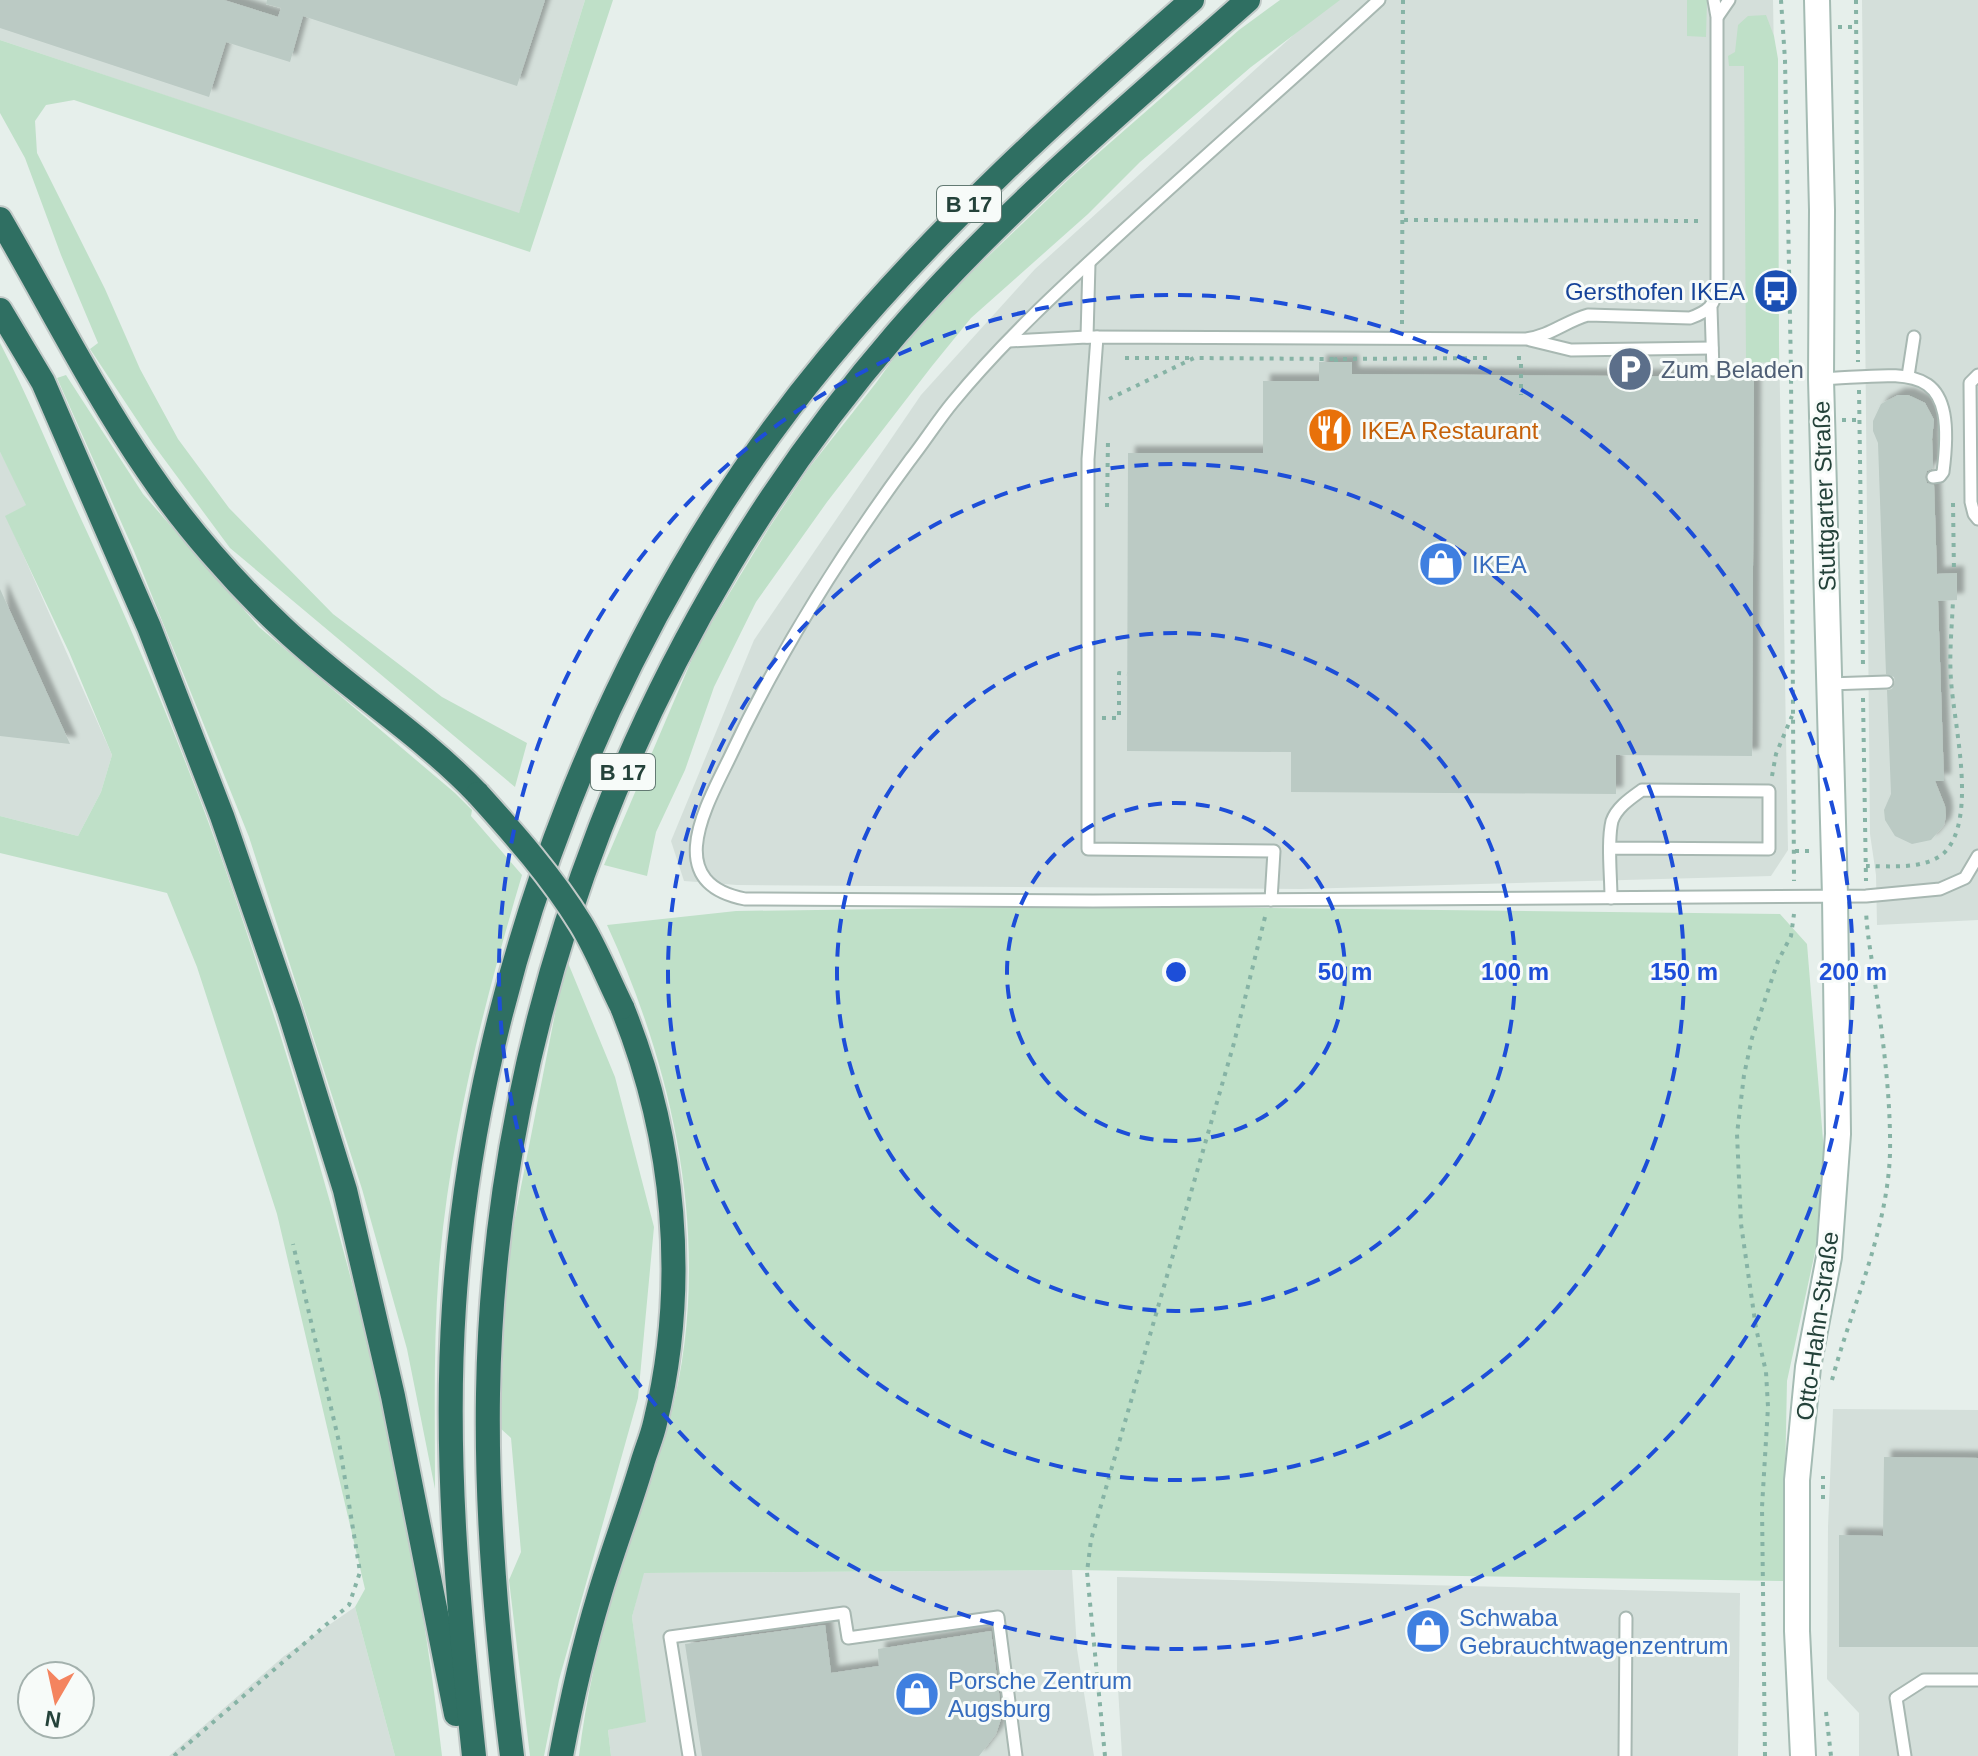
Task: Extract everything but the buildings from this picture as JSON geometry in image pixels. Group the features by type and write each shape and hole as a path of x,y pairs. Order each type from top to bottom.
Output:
{"highway":[{"name":"B 17","path":"474,1756 458,1602 451,1485 454,1303 463,1227 483,1101 524,934 556,838 594,743 648,634 715,516 771,431 825,362 935,238 1007,166 1192,0"},
{"name":"B 17","path":"512,1756 489,1512 488,1392 500,1231 511,1154 535,1032 591,851 629,757 703,608 759,519 853,387 909,320 1036,191 1248,0"},
{"path":"0,219 95,386 149,473 216,559 283,629 414,737 478,794 513,832 582,926 639,1049 664,1143 674,1231 665,1374 655,1426 599,1596 561,1756"},
{"path":"0,310 43,382 149,627 222,816 289,1010 352,1220 393,1396 464,1756"}],"street":[{"name":"Stuttgarter Straße","path":"1817,0 1822,210 1821,379 1835,896"},
{"name":"Otto-Hahn-Straße","path":"1803,1756 1797,1631 1797,1480 1808,1367 1829,1257 1834,1201 1838,1134 1835,896"}],"lane":[{"path":"1379,0 1089,263 952,402 871,513 766,682 698,830 694,849 699,871 710,885 725,896 745,899 1271,900 1866,896 1940,889 1965,878 1978,856"},
{"path":"1713,370 1711,308 1717,286 1718,221 1717,17 1714,0"},
{"path":"1717,17 1729,0"},
{"path":"1089,263 1092,337 1088,459 1088,849 1274,851 1271,900"},
{"path":"1009,341 1092,337 1526,339 1550,334 1574,318 1588,315 1690,318 1711,308"},
{"path":"1908,376 1914,337"},
{"path":"1526,339 1571,350 1712,348"},
{"path":"1978,375 1970,383 1970,398 1971,502 1978,519"},
{"path":"1821,379 1908,376 1931,385 1941,398 1944,416 1944,464 1940,476 1933,477"},
{"path":"1829,684 1887,682"},
{"path":"1611,848 1769,849 1769,791 1642,790 1625,802 1612,820 1611,848 1611,898"},
{"path":"689,1756 670,1637 844,1613 848,1638 998,1617 1016,1756"},
{"path":"1625,1756 1626,1618"},
{"path":"1905,1756 1896,1698 1924,1680 1978,1680"}],"path":[{"path":"1401,358 1403,0"},
{"path":"1765,1756 1762,1507 1768,1407 1766,1372 1756,1328 1741,1224 1737,1134 1752,1038 1774,973 1791,936 1794,896 1791,370 1781,0"},
{"path":"1830,1388 1879,1225 1890,1157 1888,1098 1875,980 1867,940 1858,378 1856,0"},
{"path":"1403,220 1718,221"},
{"path":"1125,358 1521,358 1521,395"},
{"path":"1109,411 1109,397 1194,358"},
{"path":"1713,370 1791,370"},
{"path":"1107,514 1108,438"},
{"path":"1866,866 1912,866 1943,854 1959,834 1964,801 1950,678 1953,600"},
{"path":"1119,718 1119,673 1127,674"},
{"path":"1769,791 1776,754 1793,714"},
{"path":"1105,1756 1087,1572 1091,1540 1230,1057 1271,900"},
{"path":"174,1756 349,1605 360,1572 339,1442 293,1244"},
{"path":"1822,1506 1823,1476"},
{"path":"1826,1709 1831,1756"}],"shaded area":[{"path":"0,0 585,0 519,214 0,40"},
{"path":"1332,0 1773,0 1788,850 1771,876 1301,889 737,885 684,881 671,841 754,640 921,395 1035,269"},
{"path":"1862,0 1978,0 1978,920 1877,925 1876,875 1870,834"},
{"path":"0,452 27,505 6,516 112,755 101,792 78,836 0,816"},
{"path":"1833,1409 1978,1410 1978,1756 1859,1756 1859,1713 1827,1679"},
{"path":"1072,1570 1077,1649 1094,1756 611,1756 608,1730 645,1721 632,1617 643,1573"},
{"name":"Schwaba Gebrauchtwagenzentrum","path":"1117,1577 1740,1593 1738,1756 1122,1756 1117,1670"},
{"path":"355,1607 395,1756 169,1756 284,1656"}],"green space":[{"path":"585,0 613,0 530,252 74,100 46,105 35,121 37,153 105,289 140,369 178,439 229,508 333,614 442,697 527,743 515,787 230,548 153,444 90,349 98,343 25,158 0,113 0,40 519,213"},
{"path":"1280,0 1340,0 1251,67 1140,162 1088,214 971,318 827,502 756,602 714,687 685,770 656,832 647,876 604,865 698,645 809,468 906,341 952,291 1071,177 1239,30"},
{"path":"1687,0 1707,0 1706,37 1687,36"},
{"path":"1766,15 1778,59 1779,362 1746,363 1744,66 1729,66 1728,56 1735,52 1738,25 1748,16"},
{"path":"0,343 163,706 214,837 278,1028 332,1208 378,1388 415,1571 442,1756 395,1756 355,1607 365,1589 277,1214 197,967 167,893 0,853 0,816 78,836 101,792 112,755 69,652 5,516 26,505 0,452"},
{"path":"66,375 143,494 259,627 455,793 472,810 471,816 522,875 472,1064 445,1208 436,1315 435,1489 407,1349 362,1189 249,837 134,551 57,378"},
{"path":"1101,906 1780,914 1807,944 1824,1152 1817,1243 1787,1381 1783,1581 1072,1570 644,1573 632,1617 646,1722 608,1730 611,1756 579,1756 589,1691 604,1626 670,1418 683,1356 689,1293 688,1230 681,1167 669,1104 653,1043 607,925 736,911"},
{"path":"566,958 615,1077 654,1227 638,1398 559,1680 544,1756 530,1756 509,1580 521,1552 511,1438 500,1428 507,1258"}],"place":[{"name":"Gersthofen IKEA","path":"1776,291"},
{"name":"Zum Beladen","path":"1630,369"},
{"name":"IKEA Restaurant","path":"1330,430"},
{"name":"IKEA","path":"1441,564"},
{"name":"Schwaba Gebrauchtwagenzentrum","path":"1428,1631"},
{"name":"Porsche Zentrum Augsburg","path":"917,1694"}]}
